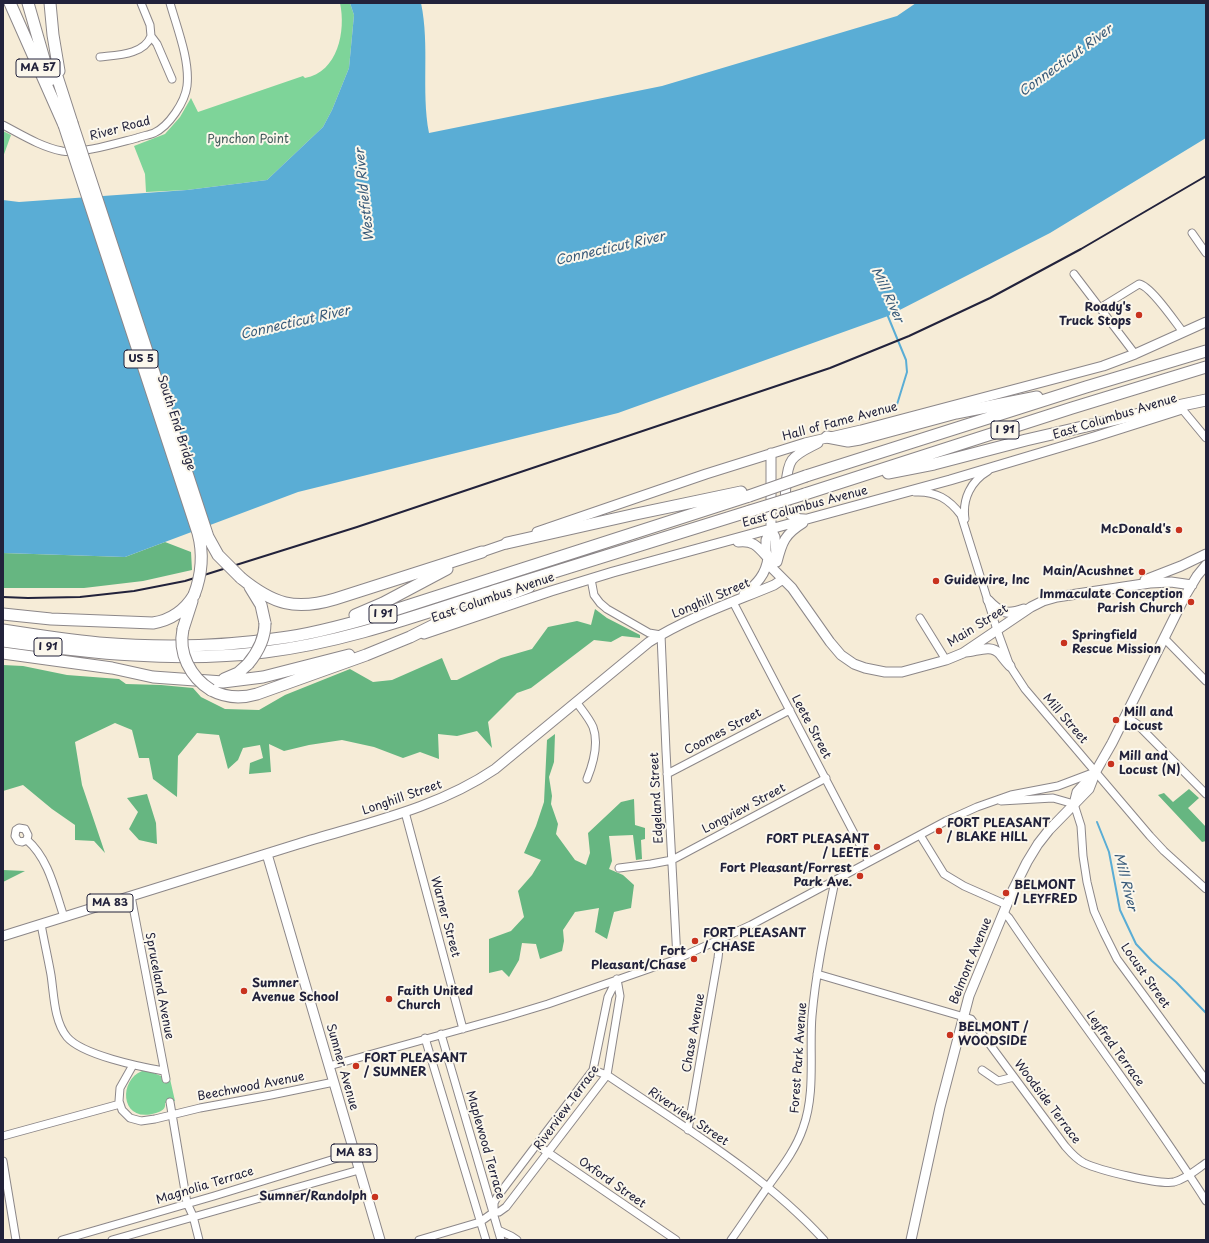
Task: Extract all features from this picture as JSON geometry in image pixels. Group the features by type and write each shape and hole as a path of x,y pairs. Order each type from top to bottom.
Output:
{"highway":[{"name":"US 5","path":"28,3 68,124"},
{"name":"US 5","path":"35,3 61,89 68,124"},
{"path":"50,3 61,89"},
{"name":"MA 57","path":"11,6 68,124"},
{"name":"South End Bridge","path":"68,124 208,537 218,555 243,579"},
{"name":"South End Bridge","path":"68,124 198,533 202,553 202,566 183,628 182,646 187,664 194,676 209,686"},
{"name":"I 91","path":"3,630 86,642 147,646 220,644 281,638 329,629 370,618 749,493 1086,387 1206,351"},
{"name":"I 91","path":"3,641 86,652 153,656 221,656 282,650 324,642 371,630 1206,367"},
{"path":"827,437 848,440 860,439 969,410 1086,387"},
{"path":"850,479 934,464 1026,440 1206,400"},
{"path":"507,543 629,515 749,493"},
{"path":"243,579 271,598 292,605 310,606 482,552"},
{"path":"281,638 367,611 482,552"},
{"path":"209,686 224,695 233,697 252,696 353,660 410,637 451,618 617,553"},
{"name":"US 5","path":"3,653 112,668 153,677 209,686 219,680 233,676 248,664 262,643 265,623 263,610 259,600 243,579"},
{"name":"US 5","path":"3,618 153,623 166,620 177,614 194,595"},
{"path":"3,614 51,619"},
{"path":"209,686 264,677 391,644"},
{"path":"3,657 36,658"}],"main road":[{"name":"Hall of Fame Avenue","path":"482,552 656,491 771,453 827,437 1081,372 1114,362 1206,322"},
{"name":"East Columbus Avenue","path":"410,637 440,629 591,579 994,467 1137,424 1206,400"},
{"path":"808,519 795,518 787,509 787,471 794,457 827,437"},
{"name":"Main Street","path":"771,453 771,529 766,540 768,558 772,568 792,588 830,642 841,655 854,664 871,670 892,673 916,669 946,660 963,653 1031,607 1043,601 1057,597 1128,585 1166,582 1192,585"},
{"path":"777,562 782,543 788,534 808,519"},
{"name":"Main Street","path":"771,529 775,537 775,554 783,579"},
{"path":"718,543 749,541 757,546 768,558 766,567 759,580 754,586 733,602"},
{"name":"Main Street","path":"1128,585 1158,575 1206,554"},
{"path":"1074,804 1077,792 1096,771 1192,585 1206,565"},
{"name":"Longhill Street","path":"3,936 433,803 475,783 495,769 577,703 643,647 661,635 700,614 774,585 783,579"},
{"path":"988,600 996,608 1006,612 1018,612 1031,607"},
{"path":"963,653 984,648 991,649 999,654 1010,666"},
{"name":"Belmont Avenue","path":"911,1240 940,1107 969,996 1005,909 1027,862 1049,830 1074,804"},
{"name":"Sumner Avenue","path":"267,854 380,1240"}],"street":[{"path":"141,3 150,25 151,36 157,44 172,78"},
{"name":"River Road","path":"3,125 47,147 66,151 75,151 122,142 155,133 172,118 184,97 187,87 186,61 170,3"},
{"path":"100,57 137,50 146,44 151,36"},
{"path":"1192,233 1206,253"},
{"path":"1074,274 1135,354"},
{"path":"1100,308 1140,284 1144,285 1183,332"},
{"path":"1182,409 1206,438"},
{"name":"Mill Street","path":"966,527 964,509 970,487 982,474 994,467"},
{"name":"Mill Street","path":"907,492 924,492 940,495 955,507 966,527 997,630 1010,666 1039,707 1164,851 1206,890"},
{"path":"591,579 594,595 607,609 650,633 661,635"},
{"name":"Leete Street","path":"733,602 870,862"},
{"path":"920,618 946,660"},
{"name":"Edgeland Street","path":"661,635 677,959"},
{"path":"1164,638 1206,681"},
{"path":"577,703 590,721 594,732 594,755 587,779"},
{"name":"Coomes Street","path":"667,774 790,710"},
{"path":"1125,716 1137,724 1206,794"},
{"path":"329,1066 548,1004 677,959 720,940 971,810 1011,794 1058,786 1096,771"},
{"name":"Longview Street","path":"619,868 672,860 826,778"},
{"path":"993,802 1053,798 1074,804"},
{"name":"Locust Street","path":"1074,804 1081,826 1083,856 1087,882 1094,910 1104,933 1117,959 1206,1080"},
{"name":"Warner Street","path":"405,812 463,1028"},
{"path":"920,836 944,874 1005,909"},
{"path":"27,840 36,849 47,867 64,917"},
{"name":"Forest Park Avenue","path":"731,1240 795,1147 807,1115 810,1100 811,1031 817,974 835,881"},
{"name":"Spruceland Avenue","path":"131,896 166,1079"},
{"name":"Leyfred Terrace","path":"1005,909 1009,918 1050,978 1144,1107 1206,1201"},
{"path":"41,924 57,1014 66,1036 75,1044 85,1049 133,1065 164,1071"},
{"name":"Chase Avenue","path":"688,1130 717,966 720,940"},
{"name":"Woodside Terrace","path":"817,974 963,1016 974,1021 1065,1146 1074,1156 1084,1163 1130,1176 1162,1182 1176,1182 1190,1175 1206,1163"},
{"name":"Riverview Terrace","path":"617,979 620,996 607,1075 549,1153 506,1207 499,1212 494,1212 494,1203 497,1197 593,1070 608,997 617,979"},
{"name":"Maplewood Terrace","path":"441,1034 501,1240"},
{"path":"425,1038 486,1240"},
{"path":"3,1136 120,1104 120,1088 133,1065"},
{"name":"Riverview Street","path":"593,1070 607,1075 722,1152 768,1186 824,1240"},
{"path":"982,1070 998,1082 1014,1077"},
{"name":"Beechwood Avenue","path":"120,1104 130,1118 146,1121 215,1105 334,1082"},
{"path":"170,1102 187,1204 193,1216 199,1240"},
{"name":"Oxford Street","path":"536,1145 676,1240"},
{"name":"Magnolia Terrace","path":"62,1240 354,1153"},
{"path":"3,1161 16,1240"},
{"name":"Magnolia Terrace","path":"112,1240 359,1170"},
{"path":"419,1240 480,1222 494,1212"},
{"path":"498,1230 517,1240"}],"green space":[{"name":"Pynchon Point","path":"340,3 350,3 354,15 349,68 332,110 323,127 267,180 187,190 146,192 145,174 134,146 165,134 180,117 191,98 198,112 303,76 305,78 316,74 325,68 337,49 340,37 342,14"},
{"path":"3,131 11,135 3,157"},
{"path":"165,542 191,552 192,570 143,581 84,588 3,588 3,553 125,557"},
{"path":"595,609 607,618 640,635 640,638 622,636 611,642 594,640 531,688 517,693 488,722 492,748 477,731 457,736 438,734 439,759 420,752 403,758 374,747 342,740 309,745 284,751 269,744 271,772 249,774 250,763 263,758 260,745 243,748 238,760 228,769 219,735 197,733 178,756 177,797 153,779 149,758 139,758 132,730 115,723 75,742 82,785 105,853 94,841 75,840 75,825 52,809 23,785 3,791 3,665 23,666 67,675 119,679 126,684 193,688 201,697 225,709 259,710 285,695 350,669 373,682 392,680 442,658 451,680 457,680 501,658 532,649 548,627 577,621 591,625"},
{"path":"555,734 554,762 549,777 552,796 551,804 558,824 556,834 575,860 586,865 590,853 588,833 621,802 634,799 635,825 645,828 645,839 641,840 642,859 636,860 633,835 609,836 612,861 609,869 623,875 634,885 631,908 614,912 607,939 595,932 599,908 575,912 563,930 564,941 562,951 540,959 536,944 522,943 519,960 509,977 502,970 489,973 489,939 511,931 524,917 518,891 532,875 541,860 524,853 536,826 544,802 547,740"},
{"path":"1189,789 1199,798 1188,808 1206,827 1206,841 1202,842 1158,795 1164,793 1173,802"},
{"path":"147,794 156,823 157,844 139,840 129,829 138,812 127,798"},
{"path":"3,870 25,871 3,882"},
{"path":"146,1070 161,1076 162,1080 170,1079 175,1101 165,1103 163,1110 144,1115 134,1112 129,1106 126,1098 130,1081 137,1074"}],"water":[{"path":"350,3 421,3 425,35 426,101 429,133 662,86 897,16 916,3 1206,3 1206,138 1050,233 888,316 618,413 298,492 125,557 3,553 3,200 19,202 187,190 267,180 323,127 332,110 349,68 354,15"}],"waterway":[{"name":"Mill River","path":"887,314 906,360 907,372 895,411"},
{"name":"Mill River","path":"1097,822 1109,852 1120,910 1136,944 1206,1013"}],"railway":[{"path":"3,597 80,597 134,591 185,581 357,527 830,368 909,336 990,298 1081,249 1206,176"}],"place":[{"name":"Roady's Truck Stops","path":"1139,315"},
{"name":"McDonald's","path":"1179,530"},
{"name":"Main/Acushnet","path":"1142,572"},
{"name":"Guidewire, Inc","path":"936,581"},
{"name":"Immaculate Conception Parish Church","path":"1191,602"},
{"name":"Springfield Rescue Mission","path":"1064,643"},
{"name":"Mill and Locust","path":"1116,720"},
{"name":"Mill and Locust (N)","path":"1111,764"},
{"name":"FORT PLEASANT / BLAKE HILL","path":"939,831"},
{"name":"FORT PLEASANT / LEETE","path":"877,847"},
{"name":"Fort Pleasant/Forrest Park Ave.","path":"860,876"},
{"name":"BELMONT / LEYFRED","path":"1006,893"},
{"name":"FORT PLEASANT / CHASE","path":"695,941"},
{"name":"Fort Pleasant/Chase","path":"694,959"},
{"name":"Sumner Avenue School","path":"244,991"},
{"name":"Faith United Church","path":"389,999"},
{"name":"BELMONT / WOODSIDE","path":"950,1035"},
{"name":"FORT PLEASANT / SUMNER","path":"356,1066"},
{"name":"Sumner/Randolph","path":"375,1197"}],"water label":[{"name":"Connecticut River","path":"1066,61"},
{"name":"Westfield River","path":"365,195"},
{"name":"Connecticut River","path":"610,249"},
{"name":"Connecticut River","path":"295,323"}]}
